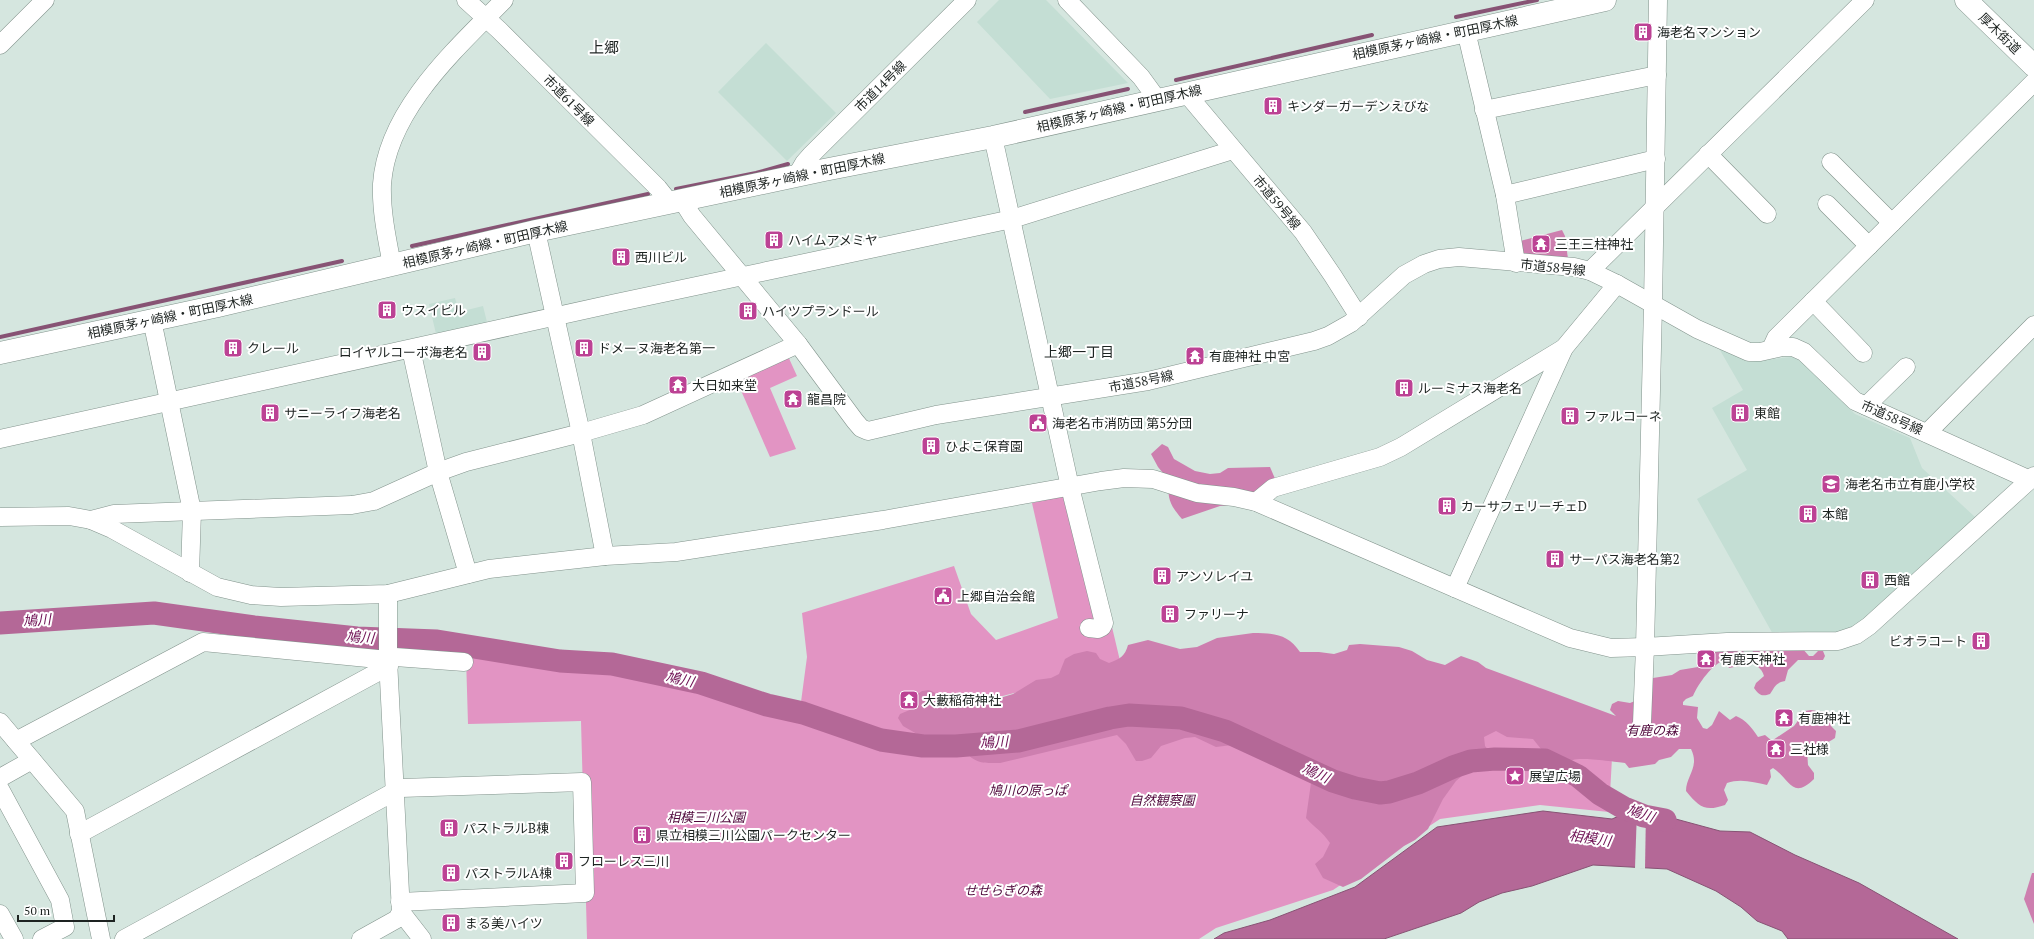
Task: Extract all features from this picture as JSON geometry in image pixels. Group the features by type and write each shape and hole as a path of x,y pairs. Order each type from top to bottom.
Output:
{"main road":[{"name":"相模原茅ヶ崎線・町田厚木線","path":"0,353 225,304 536,231 797,175 993,136 1605,0"},
{"name":"厚木街道","path":"1966,0 2034,66"}],"street":[{"path":"0,44 45,0"},
{"name":"市道61号線","path":"466,0 485,19 494,25 653,183 692,216 798,344"},
{"path":"392,265 382,200 382,183 385,167 395,135 409,107 434,75 459,45 504,0"},
{"name":"市道14号線","path":"797,175 811,155 967,0"},
{"path":"1067,0 1141,77 1157,99"},
{"path":"1642,723 1646,647 1658,0"},
{"path":"1590,271 1864,0"},
{"path":"1466,31 1505,195 1516,263"},
{"path":"1484,110 1657,75"},
{"path":"1771,349 1776,338 2034,82"},
{"name":"市道59号線","path":"1186,93 1302,232 1333,276 1359,317"},
{"path":"993,136 1070,487 1104,624 1098,629 1089,628"},
{"path":"0,439 168,401 1012,219 1233,150"},
{"path":"1708,154 1767,214"},
{"path":"1505,195 1656,159"},
{"path":"1831,162 1892,223"},
{"path":"1828,204 1869,246"},
{"path":"536,231 554,318 581,433 605,556"},
{"name":"市道58号線","path":"798,344 858,424 868,431 936,415 1148,381 1314,341 1344,328 1359,317 1404,275 1431,261 1459,257 1574,267 1590,271 1617,284 1697,329 1744,350 1755,353 1782,347 1793,347 1804,352 1855,401 2032,478"},
{"path":"1455,588 1564,348 1617,284"},
{"path":"1814,301 1854,350"},
{"path":"152,320 192,511 190,573"},
{"path":"1927,433 2034,326"},
{"path":"90,520 114,514 352,505 374,501 438,472 466,462 581,433 659,409 798,344"},
{"path":"1256,502 1273,488 1380,457 1401,447 1564,348"},
{"path":"411,349 438,472 468,574"},
{"path":"1866,406 1897,370"},
{"path":"0,518 69,516 90,520 118,533 190,573 217,586 251,595 280,597 388,594 468,574 532,564 605,556 676,552 883,520 1124,478 1153,479 1197,493 1234,497 1256,502 1570,638 1611,648 1728,642 1838,641 1848,639 1869,626 2032,478"},
{"path":"361,939 397,919 401,907 389,660 388,594"},
{"path":"16,742 203,642 389,660"},
{"path":"79,834 389,660 396,657 464,662"},
{"path":"0,722 75,811 101,939"},
{"path":"0,778 32,760"},
{"path":"124,939 400,788 582,782 585,893 401,907"},
{"path":"0,789 60,900 65,927 42,939"},
{"path":"401,907 422,939"},
{"path":"0,914 14,939"}],"shaded area":[{"path":"999,0 1046,0 1128,83 1050,99 977,22"},
{"path":"766,43 836,113 787,161 718,92"},
{"path":"455,298 459,312 483,306 488,326 437,338 429,304"},
{"name":"海老名市立有鹿小学校","path":"1717,345 1749,362 1791,357 1801,361 1855,414 1910,438 1922,468 1975,517 1860,629 1847,633 1774,636 1697,499 1747,470 1712,408 1743,390"}],"green space":[{"path":"1562,230 1565,236 1568,259 1524,261 1520,241"},
{"path":"787,354 797,376 770,388 796,449 770,457 736,379"},
{"path":"1162,444 1168,447 1174,459 1195,471 1210,474 1220,473 1228,468 1270,467 1276,481 1239,504 1220,506 1182,519 1170,501 1168,479 1158,467 1151,454"},
{"path":"1080,492 1121,665 968,705 968,711 1614,722 1609,812 1540,805 1440,819 1333,890 1216,928 1199,939 587,939 581,721 468,724 466,657 615,672 699,689 799,717 807,657 802,613 954,566 971,614 996,640 1058,618 1032,503"},
{"name":"有鹿の森","path":"1253,633 1268,633 1285,638 1291,641 1300,652 1334,654 1347,650 1349,645 1360,644 1399,647 1412,651 1427,660 1445,665 1461,656 1478,662 1486,668 1616,716 1610,710 1612,704 1618,701 1630,703 1635,701 1648,682 1653,678 1672,675 1680,670 1698,667 1706,648 1741,648 1744,652 1740,666 1729,668 1725,660 1720,662 1706,675 1693,696 1683,702 1683,705 1698,707 1697,718 1703,728 1707,729 1712,725 1719,711 1730,720 1736,716 1746,722 1758,737 1765,735 1773,740 1794,726 1797,722 1799,712 1811,710 1830,713 1832,717 1831,726 1836,731 1835,738 1807,750 1808,765 1814,773 1814,779 1807,785 1801,788 1791,786 1773,768 1770,770 1771,777 1767,785 1742,781 1727,783 1724,790 1728,800 1725,805 1707,808 1695,801 1686,791 1694,761 1691,749 1679,749 1671,757 1659,760 1655,764 1629,768 1625,763 1577,759 1557,770 1538,762 1541,749 1533,739 1507,737 1496,731 1484,737 1485,746 1490,752 1456,781 1443,799 1428,829 1361,879 1343,887 1323,878 1315,864 1323,857 1330,843 1324,835 1306,818 1311,783 1301,775 1277,767 1240,747 1232,745 1216,747 1195,737 1185,738 1161,746 1151,758 1136,761 1126,744 1117,735 1000,763 984,763 976,761 964,751 942,751 923,744 917,734 903,726 898,718 900,714 912,709 915,696 922,691 929,690 962,706 973,706 1013,694 1036,680 1051,678 1059,674 1065,659 1074,654 1087,651 1096,653 1100,659 1109,663 1122,657 1128,645 1148,640 1180,649 1197,647 1217,638"},
{"path":"1802,648 1809,656 1813,656 1818,651 1823,651 1825,656 1823,660 1798,660 1788,670 1785,681 1777,684 1770,694 1761,695 1757,692 1754,688 1756,683 1764,676 1750,657 1754,649"},
{"path":"2032,873 2034,873 2034,924 2024,899"}],"water":[{"name":"相模川","path":"1543,811 1612,819 1626,813 1650,812 1720,831 1750,832 1795,855 1859,883 1958,939 1788,939 1782,931 1757,921 1741,907 1716,891 1667,869 1593,865 1532,886 1502,893 1479,902 1461,913 1384,939 1214,939 1224,933 1270,920 1355,887 1437,827"}],"pier":[{"path":"1637,810 1646,810 1645,869 1635,868"}],"waterway":[{"path":"1456,17 1537,0"},
{"path":"1176,80 1372,35"},
{"path":"1025,112 1128,89"},
{"path":"676,189 756,173 788,164"},
{"path":"412,246 648,194"},
{"path":"0,337 342,261"},
{"name":"鳩川","path":"0,623 154,613 254,627 357,638 437,641 560,661 612,664 701,683 767,705 803,713 881,740 923,746 956,746 1018,741 1110,718 1129,715 1181,718 1225,731 1333,781 1355,788 1380,793 1389,792 1418,783 1453,767 1471,761 1495,759 1545,760 1578,776 1600,794 1624,808 1644,816 1665,820"}],"place":[{"name":"海老名マンション","path":"1643,32"},
{"name":"キンダーガーデンえびな","path":"1273,106"},
{"name":"ハイムアメミヤ","path":"774,240"},
{"name":"三王三柱神社","path":"1541,244"},
{"name":"西川ビル","path":"621,257"},
{"name":"ウスイビル","path":"387,310"},
{"name":"ハイツプランドール","path":"748,311"},
{"name":"クレール","path":"233,348"},
{"name":"ドメーヌ海老名第一","path":"584,348"},
{"name":"ロイヤルコーポ海老名","path":"482,352"},
{"name":"有鹿神社 中宮","path":"1195,356"},
{"name":"大日如来堂","path":"678,385"},
{"name":"ルーミナス海老名","path":"1404,388"},
{"name":"龍昌院","path":"793,399"},
{"name":"サニーライフ海老名","path":"270,413"},
{"name":"東館","path":"1740,413"},
{"name":"ファルコーネ","path":"1570,416"},
{"name":"海老名市消防団 第5分団","path":"1038,423"},
{"name":"ひよこ保育園","path":"931,446"},
{"name":"海老名市立有鹿小学校","path":"1831,484"},
{"name":"カーサフェリーチェD","path":"1447,506"},
{"name":"本館","path":"1808,514"},
{"name":"サーパス海老名第2","path":"1555,559"},
{"name":"アンソレイユ","path":"1162,576"},
{"name":"西館","path":"1870,580"},
{"name":"上郷自治会館","path":"943,596"},
{"name":"ファリーナ","path":"1170,614"},
{"name":"ビオラコート","path":"1981,641"},
{"name":"有鹿天神社","path":"1706,659"},
{"name":"大藪稲荷神社","path":"909,700"},
{"name":"有鹿神社","path":"1784,718"},
{"name":"三社様","path":"1776,749"},
{"name":"展望広場","path":"1515,776"},
{"name":"パストラルB棟","path":"449,828"},
{"name":"県立相模三川公園パークセンター","path":"642,835"},
{"name":"フローレス三川","path":"564,861"},
{"name":"パストラルA棟","path":"451,873"},
{"name":"まる美ハイツ","path":"451,923"}],"district":[{"name":"上郷","path":"604,48"},
{"name":"上郷一丁目","path":"1079,352"}],"park label":[{"name":"鳩川の原っぱ","path":"1028,790"},
{"name":"自然観察園","path":"1162,800"},
{"name":"相模三川公園","path":"706,817"},
{"name":"せせらぎの森","path":"1003,890"}]}
